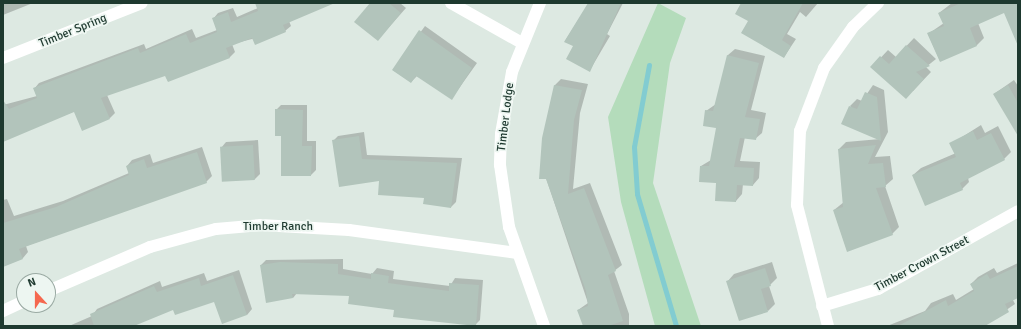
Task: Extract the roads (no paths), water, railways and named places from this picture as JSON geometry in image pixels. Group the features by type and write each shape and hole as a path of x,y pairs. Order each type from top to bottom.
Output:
{"street":[{"name":"Timber Spring","path":"3,58 142,3"},
{"path":"451,3 522,43"},
{"name":"Timber Lodge","path":"540,3 522,43 505,103 501,149 503,196 517,253 544,326"},
{"path":"828,326 797,205 800,131 824,68 852,27 878,3"},
{"name":"Timber Crown Street","path":"822,306 878,289 1018,211"},
{"name":"Timber Ranch","path":"56,288 150,247 216,229 254,226 349,230 517,253"},
{"path":"3,311 16,305"}],"waterway":[{"path":"649,65 634,147 637,194 676,326"}]}
